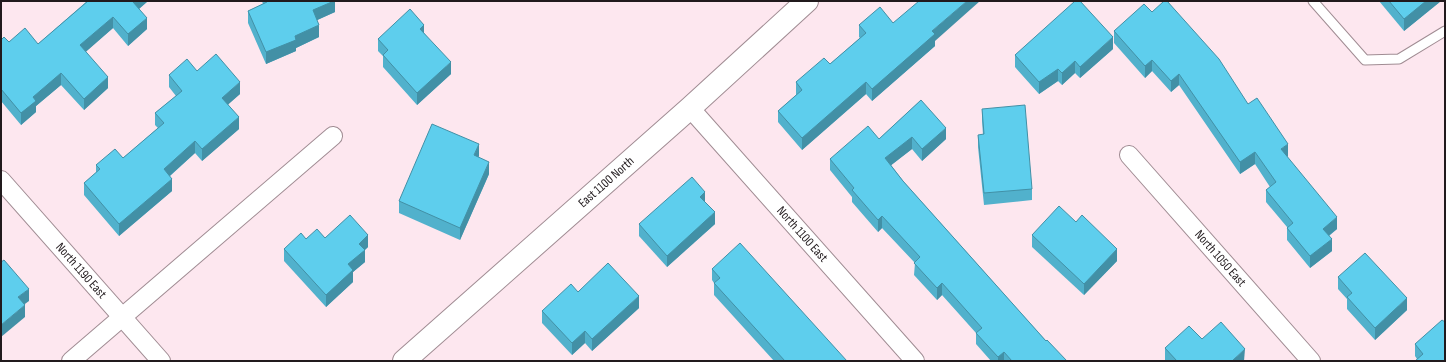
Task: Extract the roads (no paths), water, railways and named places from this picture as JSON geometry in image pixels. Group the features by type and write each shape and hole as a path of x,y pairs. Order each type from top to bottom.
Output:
{"street":[{"name":"East 1100 North","path":"404,361 690,108 807,1"},
{"name":"North 1100 East","path":"690,108 915,361"},
{"path":"71,361 333,136"},
{"name":"North 1050 East","path":"1129,155 1311,361"},
{"name":"North 1190 East","path":"1,180 161,361"}],"lane":[{"path":"1313,1 1365,60 1399,59 1445,31"}]}
